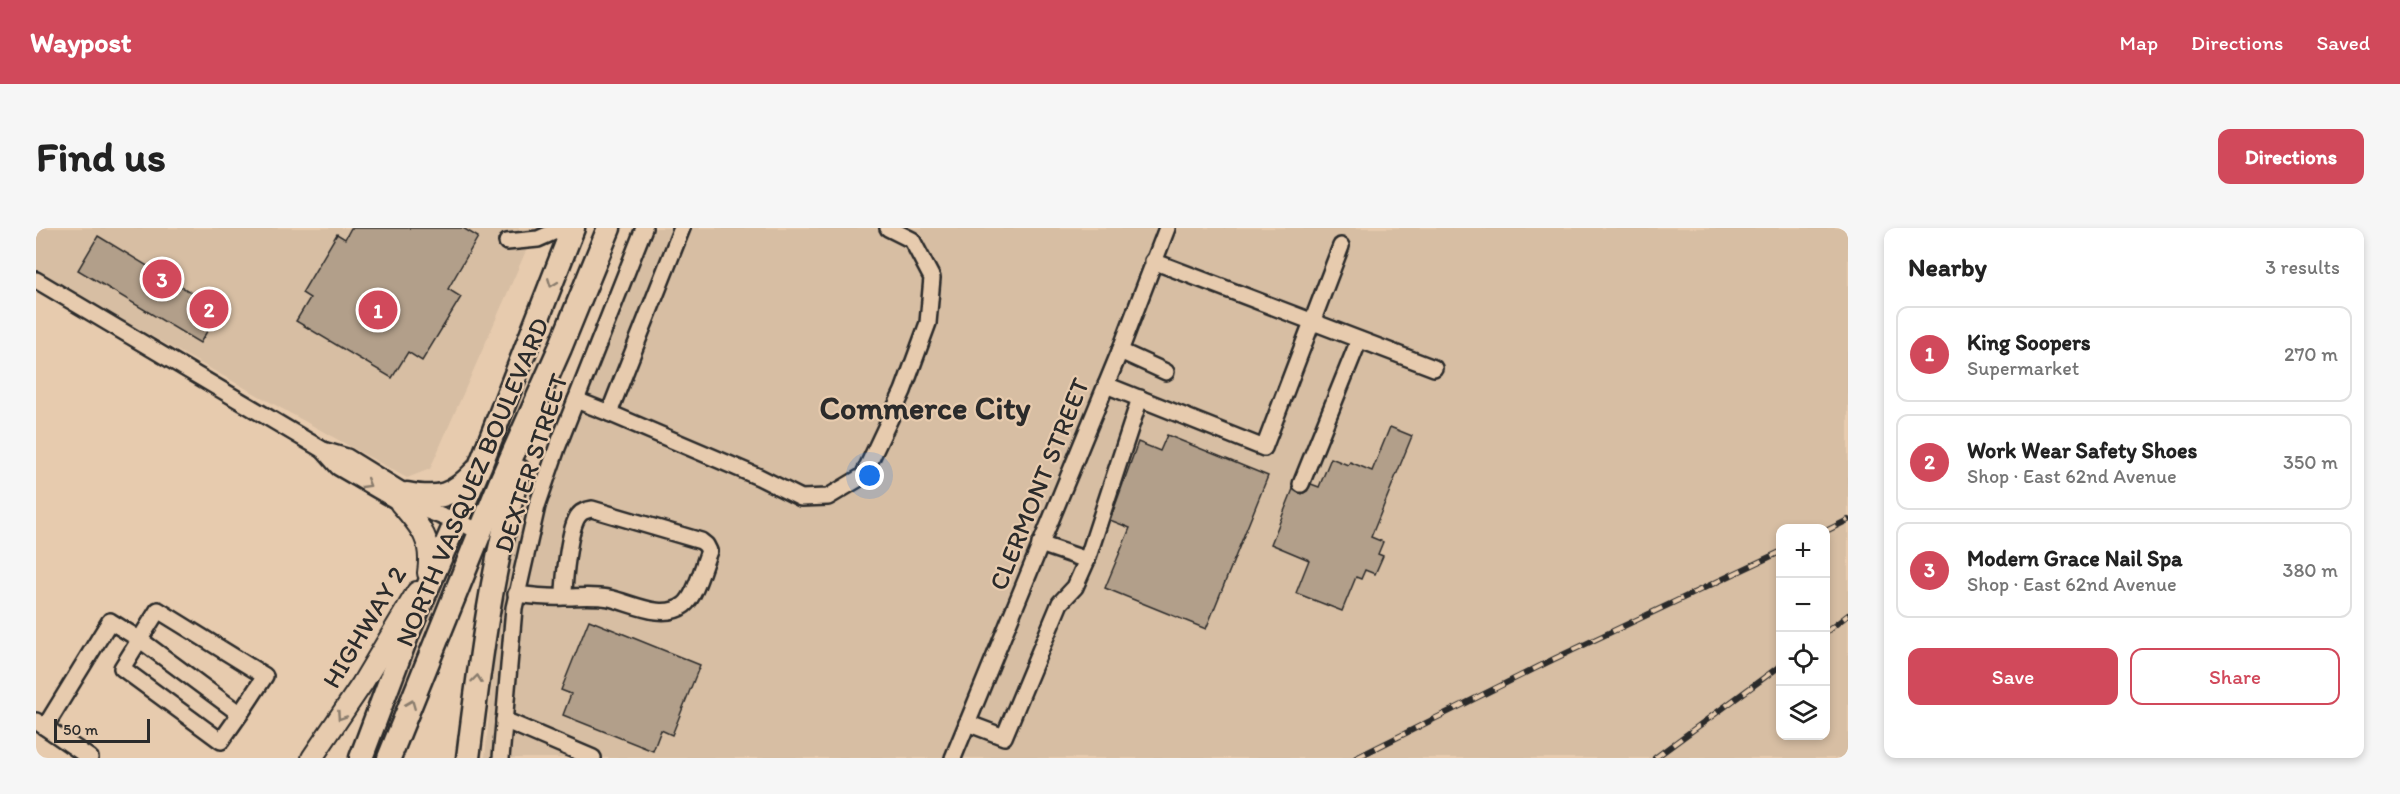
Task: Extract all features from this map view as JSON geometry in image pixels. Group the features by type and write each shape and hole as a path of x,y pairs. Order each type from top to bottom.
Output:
{"highway":[{"name":"NORTH VASQUEZ BOULEVARD","path":"361,758 408,633 464,525 480,466 573,228"},
{"name":"NORTH VASQUEZ BOULEVARD","path":"389,758 500,483 560,348 609,228"},
{"path":"468,758 487,609 501,537 523,457 560,348"},
{"path":"408,501 434,498 457,490 480,466"}],"main road":[{"path":"408,501 427,542 430,555 428,573"},
{"name":"HIGHWAY 2","path":"312,758 362,684 428,573 464,525"}],"street":[{"path":"507,242 538,239 563,228"},
{"name":"DEXTER STREET","path":"501,758 516,594 537,506 644,228"},
{"path":"609,414 682,228"},
{"path":"576,400 759,477 801,498 828,497 862,476 903,391 928,323 932,278 912,240 888,228"},
{"name":"CLERMONT STREET","path":"953,758 1120,351 1167,228"},
{"path":"1106,385 1264,448 1341,246"},
{"path":"1153,261 1434,368"},
{"path":"38,286 323,450 347,457 408,501 464,525"},
{"path":"1301,484 1359,339"},
{"path":"1120,351 1166,372"},
{"path":"968,723 1004,737 1060,603 1075,587 1101,535 1140,398"},
{"path":"516,594 564,597 581,595 608,598 663,612 675,610 686,603 692,593 708,550 701,541 592,509 586,510 579,515 575,523 567,560 564,597"},
{"path":"1040,544 1087,560"},
{"path":"158,610 265,676 240,714 220,741 122,668 158,610"},
{"path":"90,758 41,724 110,621 139,639 240,714"},
{"path":"504,720 593,758"}],"shaded area":[{"path":"36,228 536,228 430,469 407,478 36,272"},
{"path":"636,228 1848,228 1848,758 485,758 496,639 519,523"}],"building":[{"path":"351,228 463,228 478,237 448,289 461,297 422,361 408,352 392,378 296,321 310,298 302,293 337,234 345,239"},
{"path":"98,236 220,310 200,343 78,270"},
{"path":"1390,427 1412,436 1371,537 1383,542 1378,554 1383,556 1375,574 1365,570 1361,579 1356,577 1342,611 1296,593 1309,560 1271,544 1293,489 1302,494 1311,484 1319,487 1331,458 1348,465 1350,462 1372,471"},
{"path":"1167,435 1268,476 1206,629 1105,588 1130,528 1110,520 1138,442 1160,451"},
{"path":"589,620 700,665 672,735 661,730 653,751 563,715 571,694 561,690"}],"railway":[{"path":"1830,529 1848,520"},
{"path":"1356,758 1554,659 1776,554"},
{"path":"1830,629 1848,615"},
{"path":"1655,758 1776,669"}],"place":[{"name":"Modern Grace Nail Spa","path":"162,279"},
{"name":"Work Wear Safety Shoes","path":"209,309"},
{"name":"King Soopers","path":"378,310"}],"district":[{"name":"Commerce City","path":"925,408"}]}
